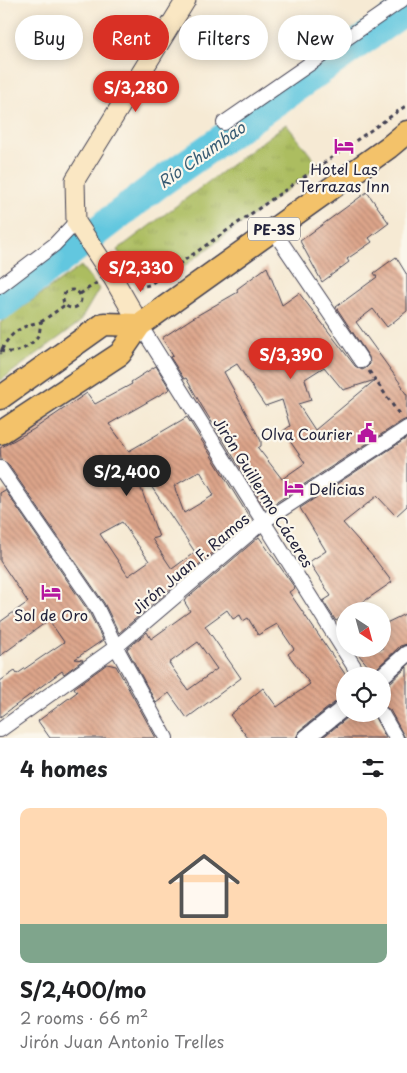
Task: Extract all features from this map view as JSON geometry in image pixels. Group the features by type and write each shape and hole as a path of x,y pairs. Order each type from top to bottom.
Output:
{"highway":[{"name":"PE-3S","path":"0,433 120,354 140,325 398,144 407,132"},
{"path":"0,398 104,324 140,325"}],"main road":[{"path":"140,325 113,278 77,225 75,180 186,0"}],"street":[{"path":"224,123 402,0"},
{"path":"0,286 77,225"},
{"path":"273,230 362,361"},
{"name":"Jirón Guillermo Cáceres","path":"140,325 354,667"},
{"name":"Jirón Juan F. Ramos","path":"0,730 116,647 264,522 404,423"},
{"path":"0,468 97,608 116,647 166,738"},
{"path":"391,668 407,654"},
{"path":"306,738 336,714"},
{"path":"387,722 396,738"}],"path":[{"path":"136,284 140,287 149,285 407,105"},
{"path":"69,290 78,292 81,297 78,306 73,308 65,305 62,300 64,294 69,290"},
{"path":"41,322 39,334 28,346 10,354 0,352 9,337 18,330 30,324 41,322 65,305"},
{"path":"362,361 404,423"}],"green space":[{"path":"286,124 319,166 164,281 147,276 138,281 117,250"},
{"path":"81,266 99,289 79,323 0,381 0,323"}],"building":[{"path":"367,192 389,223 369,238 372,242 347,259 349,262 322,282 300,241"},
{"path":"396,257 407,275 407,311 387,327 373,309 356,322 403,387 407,395 407,419 266,509 186,378 184,379 170,357 173,356 162,338 238,292 237,289 267,267 282,305 299,293 355,366 362,370 370,364 369,357 336,307 377,277 374,273","holes":["237,364 265,406 282,400 290,426 283,431 305,463 282,479 258,448 261,446 261,441 224,372","324,367 343,390 375,380 315,430 298,404 311,400 305,379"]},
{"path":"156,366 170,389 109,424 129,451 187,417 251,520 119,633 104,603 7,463 1,460 0,448 34,429 87,393 95,404 132,384 131,382","holes":["137,465 195,552 172,569 152,539 159,537 133,467","200,471 214,495 184,513 174,486","122,522 149,561 128,576 100,534"]},
{"path":"407,438 407,506 396,516 377,496 343,523 392,582 363,602 336,602 336,621 323,601 331,596 309,562 326,551 300,508"},
{"path":"5,490 89,612 103,640 75,659 83,660 64,674 62,671 0,717 0,681 15,671 17,674 64,642 49,620 0,656 0,622 28,602 0,561 0,493"},
{"path":"259,537 295,588 289,592 340,667 336,667 336,701 300,730 296,738 248,738 230,715 263,688 277,707 310,684 288,654 294,649 277,624 258,635 248,618 243,621 240,615 233,619 227,610 205,626 241,678 187,718 169,693 156,703 127,649 147,632 151,639 190,611 184,601","holes":["198,642 217,669 188,690 169,663"]},
{"path":"407,613 407,644 400,646 391,655 391,621"},
{"path":"361,658 388,658 378,667 369,667"},
{"path":"107,664 116,666 156,738 50,738 38,721 77,692 74,688"},
{"path":"407,667 407,738 405,738 391,712 391,682"},
{"path":"342,722 377,722 386,738 322,738"}],"waterway":[{"name":"Río Chumbao","path":"0,306 158,184 407,9"}],"place":[{"name":"Hotel Las Terrazas Inn","path":"344,146"},
{"name":"Olva Courier","path":"367,433"},
{"name":"Delicias","path":"294,488"},
{"name":"Sol de Oro","path":"51,592"}]}
